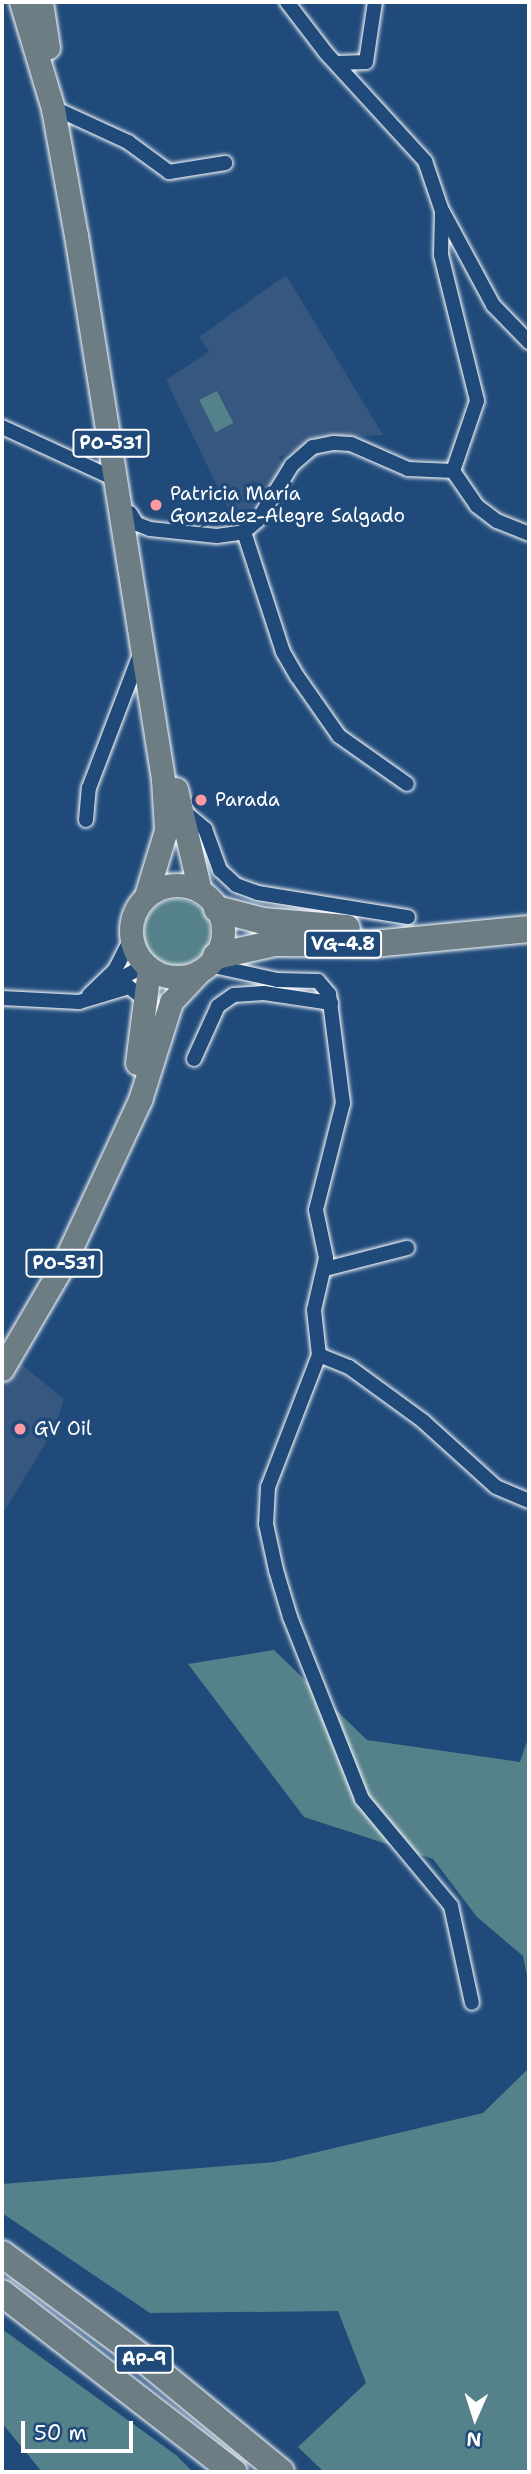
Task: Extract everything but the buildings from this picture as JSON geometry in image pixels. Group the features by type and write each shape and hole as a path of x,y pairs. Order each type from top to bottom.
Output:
{"highway":[{"name":"VG-4.8","path":"209,900 263,921 471,935"},
{"name":"VG-4.8","path":"208,964 256,945 373,944 529,929"},
{"name":"AP-9","path":"2,2253 141,2357 281,2472"},
{"name":"AP-9","path":"2,2293 234,2472"}],"main road":[{"name":"PO-531","path":"21,2 53,109 109,471 144,644 166,830 146,896 133,915 131,938 147,967 148,1003 116,1152"},
{"name":"PO-531","path":"2,1369 64,1263 140,1100 171,1002 208,964 223,937 179,807 142,534 130,513 63,112 36,2"},
{"path":"41,2 48,47"},
{"path":"146,896 178,885 209,900"},
{"path":"147,967 174,978 208,964"}],"street":[{"path":"287,2 337,63 425,161 442,211 493,306 529,342"},
{"path":"337,63 366,62 375,2"},
{"path":"63,112 128,142 169,172 225,163"},
{"path":"442,211 441,255 477,401 453,471"},
{"path":"2,427 109,471"},
{"path":"142,534 217,536 244,532 258,520 292,465 313,447 351,444 408,469 453,471"},
{"path":"453,471 477,506 497,521 529,534"},
{"path":"244,532 283,652 297,676 339,736 407,784"},
{"path":"86,820 89,788 121,692 144,644"},
{"path":"121,692 130,684 140,684 151,692"},
{"path":"179,807 205,829 220,870 236,886 258,893 408,917"},
{"path":"79,1002 108,980 131,938"},
{"path":"256,945 251,955 261,975"},
{"path":"208,964 277,980 318,981 331,1003 343,1103 316,1210 325,1241 324,1269 314,1310 318,1355 268,1487 266,1524 290,1617 362,1799 451,1906 472,2003"},
{"path":"111,992 117,981 147,967"},
{"path":"2,998 79,1002 129,987 148,1003"},
{"path":"194,1059 218,1006 234,995 264,993 331,1003"},
{"path":"324,1269 407,1248"},
{"path":"318,1355 349,1367 423,1421 496,1487 529,1501"}],"shaded area":[{"path":"286,275 383,435 327,438 279,457 283,465 269,491 235,523 166,380 209,352 199,337"},
{"path":"2,1349 64,1399 55,1428 2,1515"}],"green space":[{"path":"217,391 233,423 216,432 199,400"},
{"path":"177,899 200,909 210,932 200,955 177,965 154,955 144,932 154,909"},
{"path":"274,1650 367,1740 520,1762 529,1735 529,1986 523,1956 477,1917 433,1859 304,1817 188,1664"},
{"path":"529,2068 529,2472 324,2472 298,2447 366,2383 338,2311 150,2313 2,2213 2,2184 275,2162 483,2113"},
{"path":"2,2329 176,2455 193,2472 42,2472 2,2423"}],"place":[{"name":"Patricia María Gonzalez-Alegre Salgado","path":"156,505"},
{"name":"Parada","path":"201,800"},
{"name":"GV Oil","path":"20,1429"}]}
